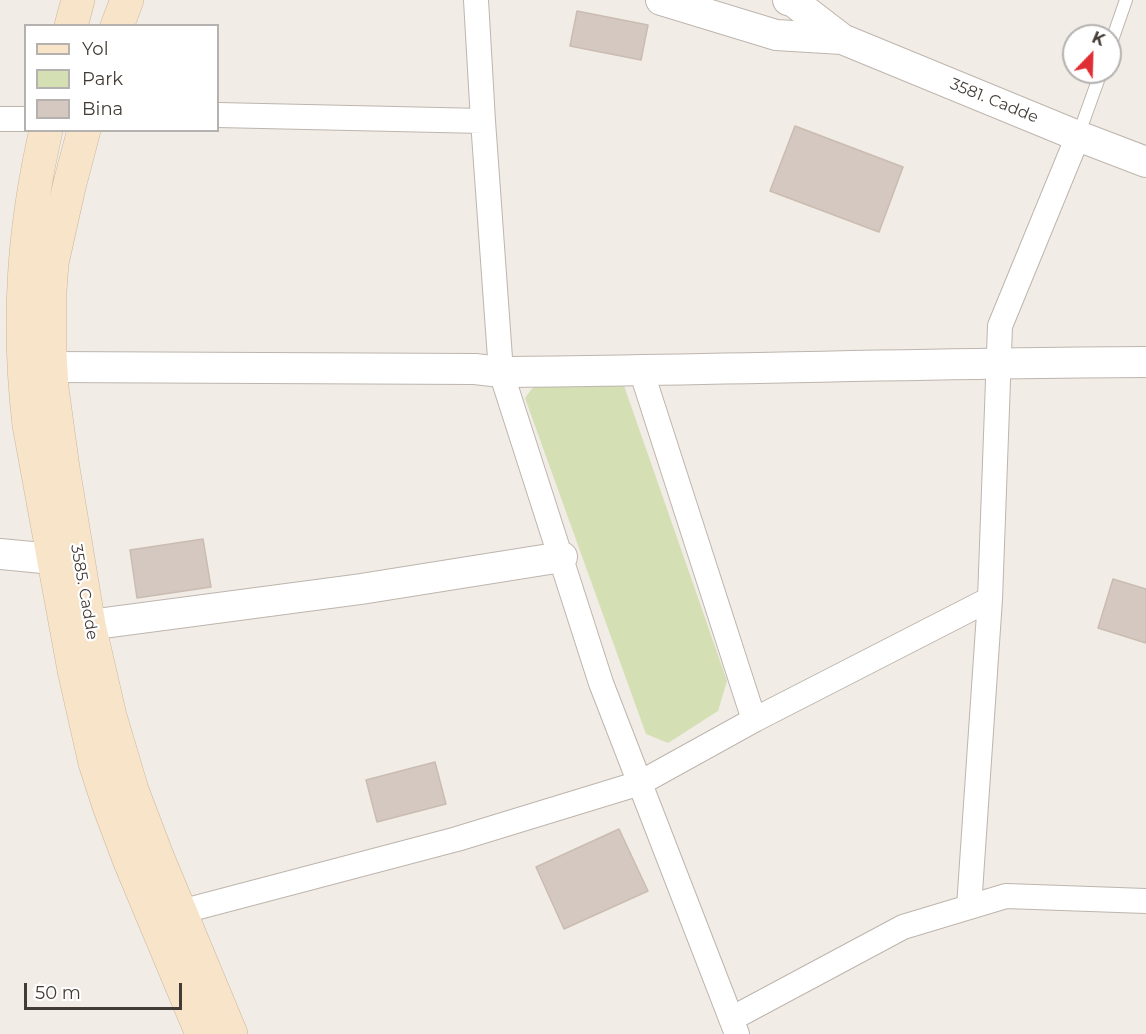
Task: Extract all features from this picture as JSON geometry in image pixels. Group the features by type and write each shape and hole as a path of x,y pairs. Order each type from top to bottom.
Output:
{"main road":[{"path":"72,24 78,0"},
{"path":"118,24 127,0"},
{"name":"3585. Cadde","path":"46,132 27,232 22,333 24,388 29,425 74,670 95,763 130,862 202,1034"},
{"name":"3585. Cadde","path":"83,132 52,263 50,311 52,388 63,468 89,625 110,716 132,790 157,856 231,1034"}],"street":[{"path":"477,0 483,121 501,372 601,683 734,1026 903,927 1006,896 1146,901"},
{"name":"3581. Cadde","path":"661,0 776,35 842,39"},
{"name":"3581. Cadde","path":"792,1 842,39 1146,162"},
{"path":"219,115 483,121"},
{"path":"0,118 24,119"},
{"path":"969,907 990,599 1000,326 1078,136"},
{"path":"51,367 475,369 501,372 1146,362"},
{"path":"641,370 754,720"},
{"path":"0,554 53,559"},
{"path":"89,625 361,589 562,558"},
{"path":"180,912 457,839 640,783 754,720 990,599"}],"lane":[{"path":"1118,24 1126,0"},
{"path":"1078,136 1097,84"}],"green space":[{"path":"622,380 727,681 718,711 668,743 646,734 525,398 537,382"}],"building":[{"path":"577,11 648,25 641,60 570,46"},
{"path":"795,126 903,167 879,232 770,191"},
{"path":"203,539 211,587 137,598 130,550"},
{"path":"1113,579 1146,589 1146,643 1098,628"},
{"path":"435,762 446,804 377,822 366,780"},
{"path":"619,829 648,891 564,929 536,867"}]}
